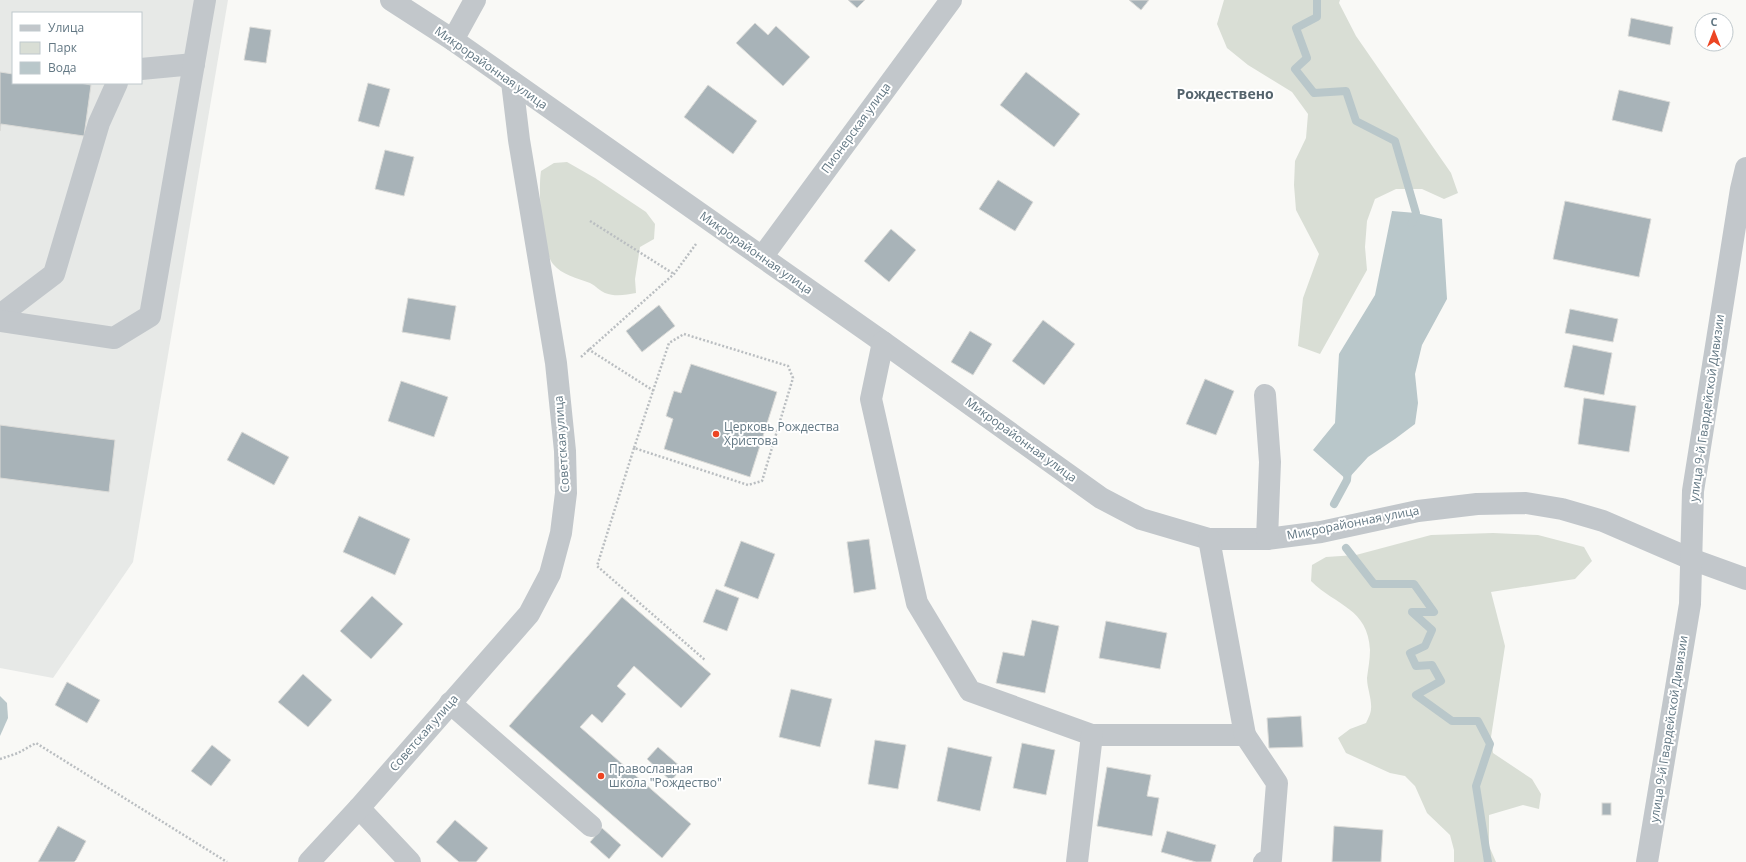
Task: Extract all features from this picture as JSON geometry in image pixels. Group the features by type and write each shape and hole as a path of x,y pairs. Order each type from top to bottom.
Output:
{"street":[{"path":"0,321 114,338 150,316 205,0"},
{"name":"Микрорайонная улица","path":"391,0 454,40 1101,498 1141,519 1209,539 1266,539 1321,532 1418,511 1477,504 1526,503 1562,509 1603,521 1691,559 1746,579"},
{"path":"454,40 475,0"},
{"name":"Пионерская улица","path":"762,257 951,0"},
{"path":"142,69 194,64"},
{"name":"Советская улица","path":"309,862 359,808 529,614 550,574 562,533 566,492 565,451 556,363 519,140 512,82"},
{"path":"0,315 54,274 99,123 117,84"},
{"name":"улица 9-й Гвардейской Дивизии","path":"1647,862 1690,604 1693,491 1741,189 1746,168"},
{"path":"882,342 871,399 917,603 970,691 1092,735 1245,735"},
{"path":"1265,395 1270,462 1266,539"},
{"path":"1209,539 1245,735 1277,783 1272,859 1264,862"},
{"path":"450,703 591,826"},
{"path":"1077,862 1092,735"},
{"path":"359,808 410,862"}],"path":[{"path":"590,221 674,274"},
{"path":"556,363 576,362 588,349 674,274 696,244"},
{"path":"634,448 748,485 762,481 793,378 788,366 684,334 669,342 634,448 597,566 705,660"},
{"path":"588,349 654,391"},
{"path":"0,759 18,753 36,742 226,862"}],"shaded area":[{"path":"0,0 228,0 133,562 53,678 0,668"}],"green space":[{"path":"1224,0 1340,0 1339,3 1356,36 1451,173 1458,193 1444,199 1422,189 1396,189 1375,199 1367,221 1365,247 1367,270 1320,354 1298,346 1303,298 1319,254 1296,210 1294,185 1295,161 1306,138 1308,114 1292,92 1248,65 1227,48 1217,24"},
{"path":"567,162 595,178 646,212 655,224 654,239 640,247 635,279 636,293 617,295 605,293 590,283 561,271 553,264 546,246 541,219 541,171 554,163"},
{"path":"1493,533 1538,535 1584,547 1592,561 1575,579 1491,592 1505,646 1491,737 1493,753 1532,779 1541,794 1539,809 1523,805 1489,815 1489,846 1496,862 1454,862 1454,850 1450,835 1427,813 1415,786 1405,776 1390,773 1346,753 1338,738 1350,729 1366,723 1370,712 1371,701 1367,678 1370,650 1368,636 1357,616 1311,581 1312,565 1326,557 1356,555 1431,535"}],"water":[{"path":"1392,211 1416,213 1442,219 1447,299 1422,345 1415,374 1418,403 1415,424 1368,457 1347,480 1313,450 1335,423 1339,354 1375,295"},
{"path":"0,696 7,703 8,718 0,736"}],"building":[{"path":"848,0 865,0 857,8"},
{"path":"1129,0 1149,0 1141,10"},
{"path":"1631,18 1673,27 1670,45 1628,36"},
{"path":"755,23 768,35 776,26 810,57 783,86 736,43"},
{"path":"250,27 271,30 266,63 244,60"},
{"path":"0,72 12,74 12,84 91,85 84,136 1,124 0,131"},
{"path":"1026,72 1080,114 1054,147 1000,105"},
{"path":"368,83 390,89 379,127 358,121"},
{"path":"708,85 757,121 733,154 684,117"},
{"path":"1619,90 1670,102 1662,132 1612,120"},
{"path":"385,150 414,157 404,196 375,189"},
{"path":"998,180 1033,202 1015,231 979,209"},
{"path":"1565,201 1651,219 1639,277 1553,259"},
{"path":"891,229 916,250 889,282 864,261"},
{"path":"408,298 456,306 450,340 402,332"},
{"path":"659,305 675,326 642,352 626,331"},
{"path":"1570,309 1618,319 1613,342 1565,333"},
{"path":"1043,320 1075,344 1044,385 1012,361"},
{"path":"970,331 992,344 973,375 951,362"},
{"path":"1573,345 1612,353 1604,395 1564,387"},
{"name":"Церковь Рождества Христова","path":"691,364 777,392 750,477 664,449 673,419 666,416 670,403 674,391 681,393"},
{"path":"1205,379 1234,391 1216,435 1186,424"},
{"path":"401,381 448,397 434,437 388,421"},
{"path":"1584,398 1636,406 1629,452 1578,444"},
{"path":"0,425 115,440 109,492 0,478"},
{"path":"242,432 289,457 274,485 227,460"},
{"path":"359,516 410,539 395,575 343,552"},
{"path":"869,539 876,589 854,593 847,542"},
{"path":"741,541 775,554 758,599 724,586"},
{"path":"716,589 739,598 727,631 703,622"},
{"path":"372,596 403,624 371,659 340,631"},
{"name":"Православная школа \"Рождество\"","path":"622,597 711,674 681,708 634,666 617,686 626,694 602,723 592,714 580,727 691,824 662,858 509,726"},
{"path":"1032,620 1059,626 1045,693 996,683 1003,652 1024,656"},
{"path":"1106,621 1167,633 1160,669 1099,658"},
{"path":"303,674 332,700 308,727 278,702"},
{"path":"67,682 100,700 87,723 55,705"},
{"path":"791,689 832,699 820,747 779,737"},
{"path":"1301,716 1303,747 1269,748 1267,718"},
{"path":"875,740 906,745 898,789 868,784"},
{"path":"1022,743 1055,750 1046,795 1013,788"},
{"path":"212,745 231,760 211,786 191,771"},
{"path":"658,747 682,768 671,781 647,759"},
{"path":"948,747 992,757 980,811 937,801"},
{"path":"1107,767 1151,775 1147,796 1159,798 1152,836 1097,826"},
{"path":"1602,803 1611,803 1611,815 1602,815"},
{"path":"455,820 488,848 476,862 459,862 436,842"},
{"path":"58,826 86,841 76,860 74,862 38,862"},
{"path":"1334,826 1383,830 1381,862 1332,862"},
{"path":"602,828 621,845 609,859 590,842"},
{"path":"1167,831 1216,845 1211,862 1196,862 1161,852"}],"waterway":[{"path":"1317,0 1317,17 1296,28 1307,58 1295,69 1314,93 1346,91 1356,121 1395,141 1416,213 1412,223"},
{"path":"1334,504 1347,480 1348,469"},
{"path":"1346,548 1374,584 1414,584 1434,612 1412,612 1432,630 1425,646 1410,653 1416,666 1432,665 1441,681 1416,695 1452,721 1478,721 1490,744 1476,786 1488,862"}],"place":[{"name":"Церковь Рождества Христова","path":"716,434"},
{"name":"Православная школа \"Рождество\"","path":"601,776"}],"district":[{"name":"Рождествено","path":"1225,94"}]}
